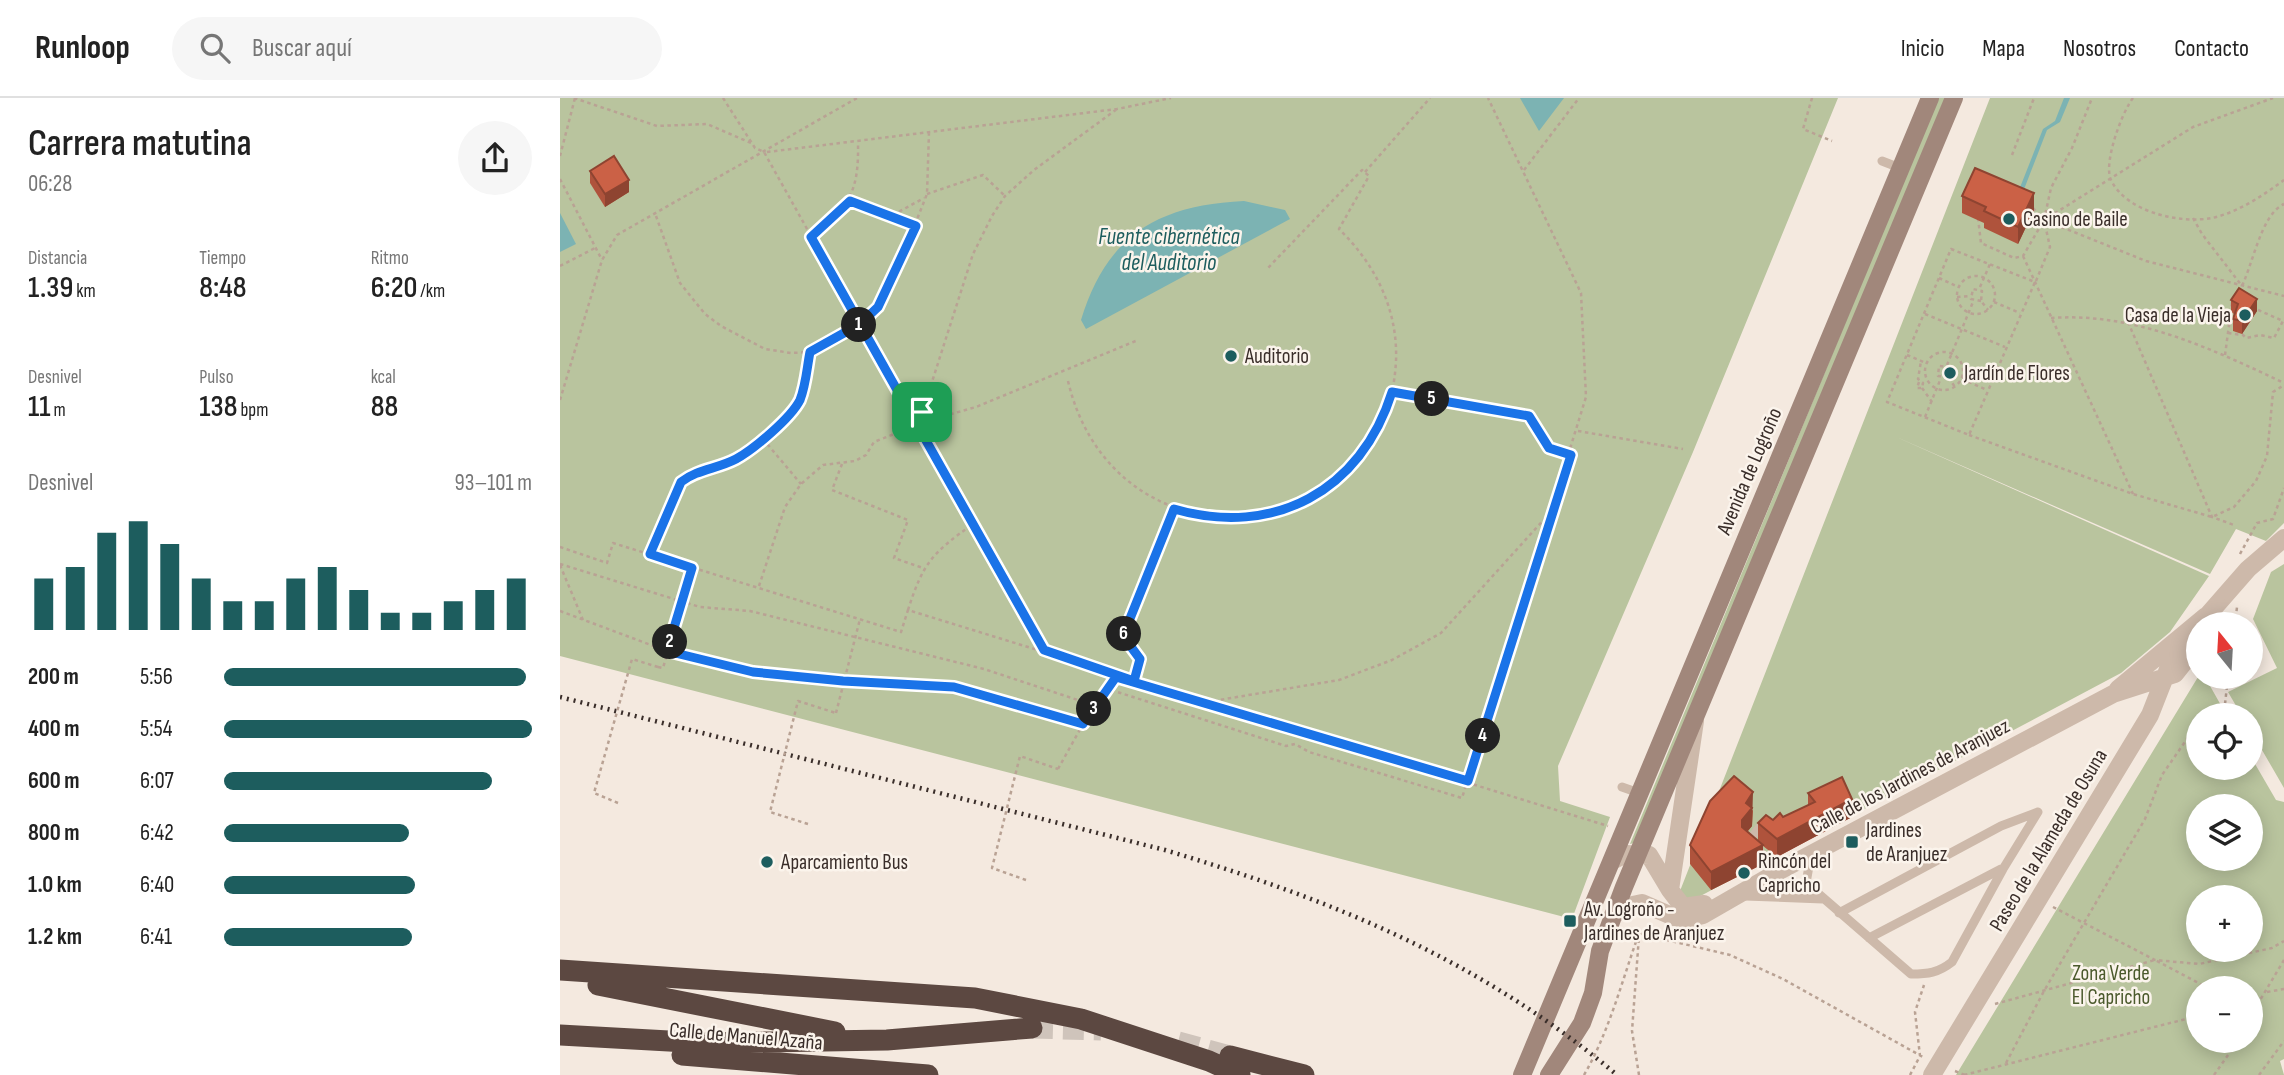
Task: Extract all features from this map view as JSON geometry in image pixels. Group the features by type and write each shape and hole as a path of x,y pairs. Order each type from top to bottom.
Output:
{"highway":[{"path":"560,970 975,998 1081,1019 1209,1061 1240,1075"},
{"path":"560,979 839,1032 882,1036 887,1040"},
{"path":"560,1035 705,1042 887,1040 1032,1028"},
{"name":"Calle de Manuel Azaña","path":"560,1045 928,1075"},
{"path":"1230,1056 1304,1075"}],"main road":[{"name":"Avenida de Logroño","path":"1522,1075 1930,98"},
{"path":"1549,1075 1582,1023 1593,993 1600,951 1616,922 1639,853 1954,98"}],"street":[{"path":"2217,612 2234,597 2284,538"},
{"name":"Calle de los Jardines de Aranjuez","path":"1616,922 1628,906 1654,906 1674,917 1687,919 1703,915 1775,873 2113,694 2186,637"},
{"name":"Paseo de la Alameda de Osuna","path":"1936,1067 2150,715 2167,678 2172,659 2186,643"},
{"path":"2167,678 2182,669 2186,663"},
{"name":"Calle de los Jardines de Aranjuez","path":"2113,694 2167,678"},
{"path":"1670,890 1693,752 1695,720"},
{"path":"1612,861 1626,854 1649,855 1683,907 1691,907 1775,873"}],"lane":[{"path":"1882,161 1900,168"},
{"path":"1622,787 1639,793"},
{"path":"1811,855 1806,883 1839,913 1911,974 1928,974 1940,971 1952,962 2038,812 2001,826 1839,913"},
{"path":"1765,821 1748,842 1775,873"},
{"path":"1869,938 2003,869"},
{"path":"1739,895 1823,899"}],"path":[{"path":"560,156 575,98 657,126 707,124 764,152 910,413"},
{"path":"723,98 752,144"},
{"path":"560,400 602,260 617,235 656,216 857,98"},
{"path":"764,152 858,143 1117,108 1171,98"},
{"path":"1365,172 1430,98"},
{"path":"1108,689 1286,746 1295,744 1309,752 1343,763 1462,798 1550,512 1571,455 1586,397 1581,293 1488,98"},
{"path":"1524,170 1579,98"},
{"path":"1812,98 1802,129 1832,141"},
{"path":"2012,155 2034,98"},
{"path":"1978,216 1981,243 2014,258 2023,256 2043,220 2051,188 2072,148 2092,98"},
{"path":"2133,98 2122,113 2109,169 2110,179 2139,207 2158,215 2210,218 2258,200 2284,180"},
{"path":"2043,220 2193,127 2273,98"},
{"path":"922,412 973,254 1006,197 1034,170 1117,108"},
{"path":"656,216 680,283 705,314 721,326 765,349 791,353 810,352 860,324 878,307 927,196 929,132"},
{"path":"811,237 850,201 859,174 858,143"},
{"path":"1068,381 1084,427 1103,457 1135,488 1174,509 1213,517 1253,517 1309,499 1342,476 1368,446 1392,392 1396,352 1393,323 1385,294 1366,259 1339,229 1370,176 1362,170 1266,270"},
{"path":"893,215 927,196 983,174 1006,197"},
{"path":"560,179 602,260"},
{"path":"850,201 893,215 916,226"},
{"path":"1969,435 2050,247 2038,210 2025,204"},
{"path":"2225,355 2230,306 2242,286 2266,222 2276,208 2284,204"},
{"path":"2193,217 2202,234 2242,286"},
{"path":"2043,220 2146,261 2284,296"},
{"path":"560,266 597,247"},
{"path":"2035,282 1951,249 1887,402 1969,435 2133,494 2234,525"},
{"path":"2023,256 2133,494"},
{"path":"1979,288 1990,264"},
{"path":"1985,277 1995,292 1994,302 1988,310 1970,313 1961,307 1957,297 1958,287 1965,279 1985,277"},
{"path":"1940,278 1958,287"},
{"path":"1965,279 1973,289"},
{"path":"1973,289 1979,288"},
{"path":"1979,288 1984,294"},
{"path":"1969,296 1973,289"},
{"path":"1984,294 1995,292"},
{"path":"1973,302 1981,300 1984,294"},
{"path":"1957,297 1969,296"},
{"path":"1947,365 1970,313 1973,302 1969,296"},
{"path":"1981,300 1988,310"},
{"path":"1994,302 2021,314"},
{"path":"2228,333 2246,338 2260,335 2276,337 2283,321 2248,303"},
{"path":"1925,314 2006,347"},
{"path":"2051,318 2087,315 2129,322 2225,355 2284,384 2273,392 2267,456 2256,481 2234,507 2212,517"},
{"path":"2129,322 2212,517"},
{"path":"930,420 976,407 1138,340"},
{"path":"650,554 681,482 691,475 735,459 762,439 794,409 800,398 810,352"},
{"path":"1942,352 1952,354 1963,369 1962,379 1955,387 1937,390 1923,383 1926,363 1933,355 1942,352"},
{"path":"1907,355 1926,363"},
{"path":"1933,355 1940,366"},
{"path":"1921,361 1923,383 1932,402"},
{"path":"1940,366 1947,365"},
{"path":"1947,365 1951,371"},
{"path":"1937,373 1940,366"},
{"path":"1951,371 1963,369"},
{"path":"1941,379 1948,377 1951,371"},
{"path":"1925,374 1937,373"},
{"path":"1937,373 1941,379"},
{"path":"1948,377 1955,387"},
{"path":"1924,418 1941,379"},
{"path":"1962,379 1987,390"},
{"path":"1392,392 1529,416 1549,448 1571,455"},
{"path":"922,412 930,420 930,431 924,437 911,438 904,430 904,420 910,413 922,412"},
{"path":"759,586 785,507 801,484 823,465 855,461 866,455 874,442 904,430"},
{"path":"1578,431 1684,449"},
{"path":"924,437 1044,650"},
{"path":"762,439 801,484"},
{"path":"842,464 832,489 908,520 894,558 923,568"},
{"path":"1134,681 1140,659 1123,636 1174,509"},
{"path":"1203,702 1339,680 1392,660 1441,633 1550,512"},
{"path":"560,547 607,563 613,542 901,632 923,568 939,549 973,524"},
{"path":"560,564 700,607 750,611 984,669 1096,706"},
{"path":"560,564 583,620"},
{"path":"618,803 594,793 632,659 663,668 692,568"},
{"path":"2234,597 2235,612"},
{"path":"908,610 1044,650 1116,677 1468,781 1611,827"},
{"path":"560,611 667,651 753,672 843,681 954,687 1083,724"},
{"path":"808,824 770,812 798,701 836,713 860,618"},
{"path":"1026,880 992,868 1020,756 1058,769 1083,724 1116,677"},
{"path":"2006,1063 2044,991 2145,819 2162,775 2186,740"},
{"path":"2050,906 2186,976"},
{"path":"1616,922 1639,933 1730,955 1783,979 1936,1067 1965,1075 2186,1019"},
{"path":"1584,1075 1601,1045 1604,1027 1639,933"},
{"path":"1639,933 1640,960 1632,1031 1639,1075"},
{"path":"1986,1007 2155,960 2199,964 2272,948 2284,941"},
{"path":"2264,993 2284,960"},
{"path":"1910,1075 1920,1056 1915,1012 1928,974"},
{"path":"2264,993 2284,989"},
{"path":"2259,1075 2283,1044"},
{"path":"2214,1075 2230,1053"}],"green space":[{"path":"560,98 1838,98 1693,452 1558,766 1560,801 1610,817 1572,919 560,656"},
{"path":"1938,98 1945,98 1634,843 1630,844"},
{"path":"1990,98 2284,98 2284,523 2266,541 2236,529 2210,574 1894,436 2209,576 2170,632 2121,673 1691,901 1683,899 1680,891"},
{"path":"2284,564 2284,788 2263,752 2263,703 2234,703 2228,692 2263,690 2263,675 2277,668 2263,639 2263,612 2256,612 2271,572"},
{"name":"Zona Verde El Capricho","path":"2190,690 2212,690 2220,703 2186,703 2186,780 2263,780 2263,778 2276,800 2284,802 2284,1059 2280,1061 2284,1075 1956,1075"}],"water":[{"path":"1520,98 1564,98 1539,131"},
{"path":"2064,98 2070,98 2060,122 2047,130 2023,192 2019,190 2043,129 2055,121"},
{"name":"Fuente cibernética del Auditorio","path":"1244,201 1285,210 1290,219 1086,329 1081,320 1105,266 1121,246 1140,230 1161,218 1186,209"},
{"path":"560,213 576,244 560,252"}],"building":[{"path":"614,156 629,180 605,194 590,171"},
{"path":"1975,168 2034,193 2018,227 1984,211 1986,207 1962,196"},
{"path":"2239,288 2257,299 2242,321 2233,319 2238,304 2231,300"},
{"path":"1734,776 1753,792 1746,803 1752,808 1742,820 1742,827 1763,845 1711,872 1690,845 1710,801"},
{"path":"1842,777 1852,799 1777,839 1758,823 1766,815 1773,820 1780,813 1783,817 1815,802 1808,793"}],"tunnel":[{"path":"1032,1028 1101,1030"},
{"path":"1178,1042 1230,1056"}],"railway":[{"path":"560,697 1165,850 1288,890 1403,938 1458,966 1565,1034 1617,1075"}],"place":[{"name":"Casino de Baile","path":"2009,219"},
{"name":"Casa de la Vieja","path":"2245,315"},
{"name":"Auditorio","path":"1231,356"},
{"name":"Jardín de Flores","path":"1950,373"},
{"name":"Jardines de Aranjuez","path":"1852,842"},
{"name":"Aparcamiento Bus","path":"767,862"},
{"name":"Rincón del Capricho","path":"1744,873"},
{"name":"Av. Logroño - Jardines de Aranjuez","path":"1570,921"}],"route":[{"path":"922,412 910,413 860,324 878,307 889,289 916,226 893,215 850,201 811,237 860,324 810,352 800,398 794,409 762,439 735,459 702,470 681,482 650,554 692,568 667,651 753,672 843,681 954,687 1083,724 1116,677 1468,781 1550,512 1571,455 1549,448 1529,416 1392,392 1378,429 1356,462 1342,476 1309,499 1291,507 1253,517 1213,517 1174,509 1123,636 1140,659 1134,681 1044,650 924,437 931,426 927,415 922,412"}]}
